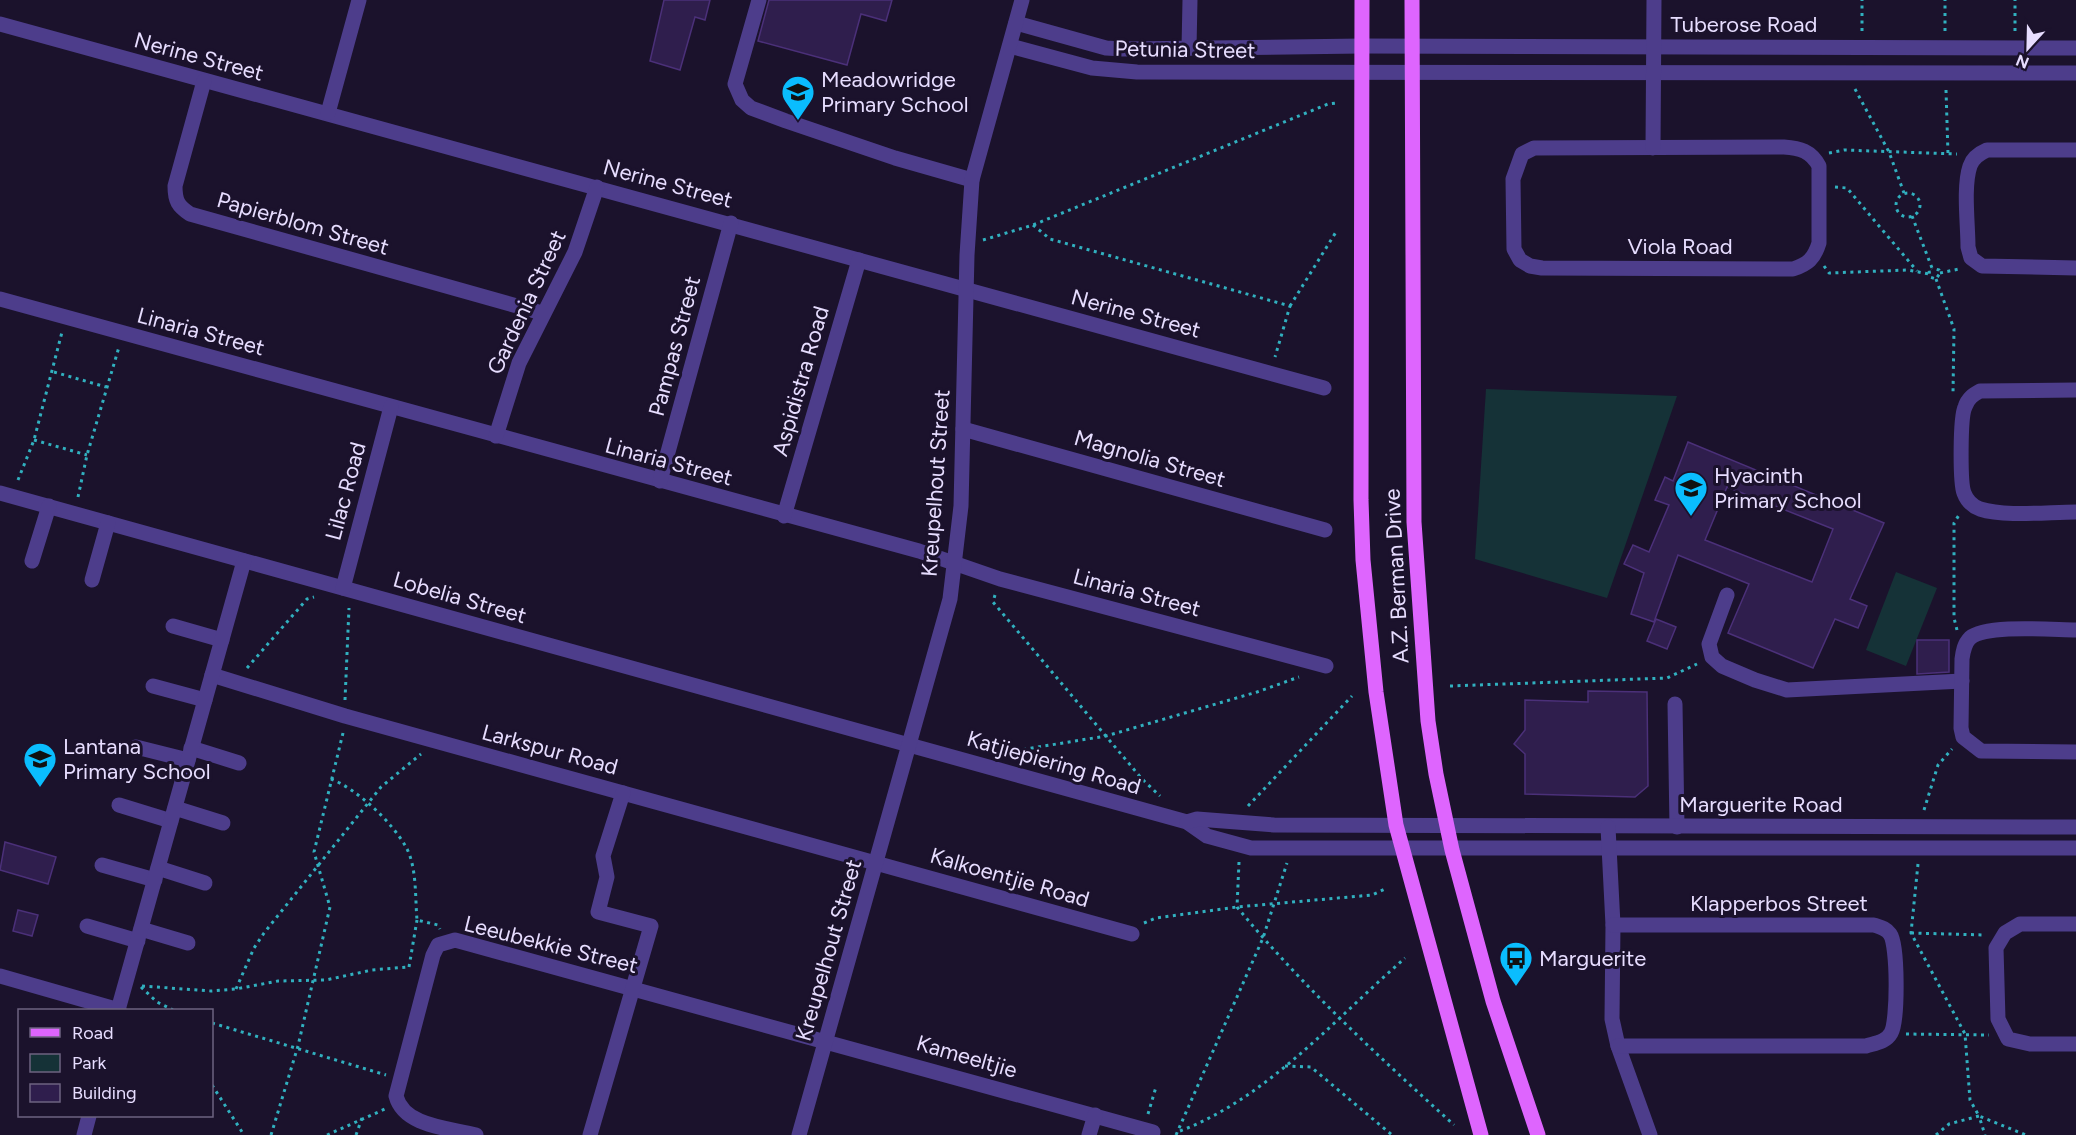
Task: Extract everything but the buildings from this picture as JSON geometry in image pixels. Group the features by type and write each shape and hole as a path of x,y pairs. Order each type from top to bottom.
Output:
{"main road":[{"name":"A.Z. Berman Drive","path":"1362,0 1360,398 1363,560 1376,692 1396,825 1481,1135"},
{"name":"A.Z. Berman Drive","path":"1413,0 1414,522 1428,721 1452,850 1493,1001 1538,1135"}],"street":[{"path":"328,113 359,0"},
{"path":"759,0 735,84 742,100 751,108 895,158 972,180"},
{"name":"Kreupelhout Street","path":"800,1135 950,598 961,506 972,180 1022,0"},
{"path":"1189,48 1190,0"},
{"path":"1653,148 1654,0"},
{"name":"Petunia Street","path":"1016,23 1106,48 1413,46"},
{"name":"Nerine Street","path":"0,24 731,223 1324,388"},
{"name":"Petunia Street","path":"1010,46 1111,71 1413,74"},
{"name":"Tuberose Road","path":"1413,46 2076,48"},
{"path":"1413,74 2076,73"},
{"name":"Papierblom Street","path":"204,81 176,186 175,199 180,208 190,214 542,313"},
{"name":"Viola Road","path":"1534,148 1653,148 1799,148 1813,156 1819,166 1819,243 1815,255 1806,264 1793,268 1542,268 1530,266 1520,260 1514,249 1513,179 1522,154 1534,148"},
{"path":"2076,150 1987,150 1978,154 1970,164 1968,247 1971,258 1982,266 2076,268"},
{"name":"Gardenia Street","path":"496,436 519,363 542,313 575,252 597,187"},
{"name":"Pampas Street","path":"660,481 731,223"},
{"name":"Aspidistra Road","path":"784,516 859,260"},
{"name":"Linaria Street","path":"0,299 954,562 1000,579 1326,666"},
{"path":"2076,390 1980,391 1970,396 1963,410 1961,477 1963,492 1968,502 1979,509 1999,512 2076,512"},
{"name":"Lilac Road","path":"343,588 391,407"},
{"name":"Magnolia Street","path":"963,429 1325,530"},
{"name":"Lobelia Street","path":"6,494 909,745"},
{"path":"32,561 48,506"},
{"path":"92,580 108,523"},
{"path":"119,1009 133,984 139,935 244,561"},
{"path":"1727,595 1709,644 1712,657 1734,671 1787,690 1962,681"},
{"path":"173,626 222,640"},
{"path":"2076,630 1983,632 1971,638 1964,648 1962,681 1963,737 1981,751 2076,752"},
{"name":"Larkspur Road","path":"212,675 345,716 876,864"},
{"path":"153,686 205,700"},
{"path":"1675,705 1677,826"},
{"name":"Katjiepiering Road","path":"909,745 1187,822 1207,836 1251,848 1402,850"},
{"path":"136,747 239,763"},
{"path":"590,1135 651,926 598,912 607,877 603,856 623,793"},
{"path":"119,805 222,823"},
{"name":"Katjiepiering Road","path":"1187,822 1197,819 1240,824 1396,825"},
{"name":"Marguerite Road","path":"1396,825 2076,826"},
{"path":"1608,827 1613,925 1612,1019 1618,1046 1650,1135"},
{"name":"Marguerite Road","path":"1402,850 2076,848"},
{"name":"Kalkoentjie Road","path":"876,864 1132,934"},
{"path":"102,865 205,883"},
{"name":"Klapperbos Street","path":"1613,925 1857,924 1884,928 1891,935 1894,948 1896,1019 1891,1034"},
{"path":"2076,924 2020,924 2005,933 1996,948 1998,1019 2008,1039 2030,1044 2076,1044"},
{"path":"87,926 188,943"},
{"name":"Leeubekkie Street","path":"398,1104 396,1096 399,1079 428,974 438,945 446,941 455,940 826,1041"},
{"path":"0,976 115,1009"},
{"path":"1618,1046 1866,1046 1881,1042 1891,1034"},
{"name":"Kameeltjie","path":"826,1041 1148,1131"},
{"path":"398,1104 404,1113 414,1119 476,1135"},
{"path":"1089,1135 1095,1115"},
{"path":"84,1135 89,1117"}],"path":[{"path":"1857,38 1862,33 1862,0"},
{"path":"1945,39 1946,0"},
{"path":"2015,0 2015,48"},
{"path":"1855,83 1855,90 1889,152 1904,193"},
{"path":"1946,83 1948,154"},
{"path":"978,241 1033,225 1328,104 1336,103"},
{"path":"1845,150 1957,154"},
{"path":"1819,185 1846,188 1917,271"},
{"path":"1904,193 1914,195 1920,203 1912,216"},
{"path":"1904,193 1897,200 1896,206 1901,215 1912,216"},
{"path":"1912,216 1932,268 1940,273 1956,272"},
{"path":"1033,225 1050,240 1290,306"},
{"path":"1270,373 1290,306 1336,232"},
{"path":"1929,274 1932,268"},
{"path":"1829,273 1917,271 1929,274 1936,279 1954,329 1953,400"},
{"path":"1936,279 1940,273"},
{"path":"6,494 34,440 54,372 66,317"},
{"path":"74,513 87,455 124,333"},
{"path":"54,372 106,387"},
{"path":"34,440 87,455"},
{"path":"1954,524 1954,618 1958,636"},
{"path":"1000,579 993,602 1164,801"},
{"path":"271,1135 298,1046 330,907 314,852 345,728 351,613 343,588"},
{"path":"247,669 307,599 316,596"},
{"path":"1450,686 1667,678 1712,657"},
{"path":"996,754 1106,736 1257,692 1326,666"},
{"path":"1242,811 1352,696"},
{"path":"1922,815 1938,765 1963,737"},
{"path":"236,989 259,940 381,787 420,756 428,738"},
{"path":"332,779 349,786 369,804 406,847 413,876 417,920 408,967"},
{"path":"1921,858 1918,866 1911,933 1965,1034 1970,1100 1979,1116 1985,1135"},
{"path":"1239,860 1237,907 1263,938 1339,1016 1454,1125"},
{"path":"1177,1133 1263,938 1287,863"},
{"path":"1132,934 1145,921 1237,907 1372,894 1387,888"},
{"path":"417,920 438,926 446,941"},
{"path":"1891,935 2005,933"},
{"path":"1177,1133 1212,1119 1285,1066 1405,958"},
{"path":"133,984 210,991 408,967 428,974"},
{"path":"133,984 169,1009"},
{"path":"213,1023 298,1046 399,1079"},
{"path":"1891,1034 1986,1034 2008,1039"},
{"path":"1285,1066 1311,1067 1392,1135"},
{"path":"213,1087 244,1135"},
{"path":"1148,1131 1156,1087"},
{"path":"327,1135 398,1104"},
{"path":"1936,1135 1949,1124 1979,1116 2026,1135"},
{"path":"356,1135 362,1118"}],"green space":[{"path":"1486,389 1677,396 1607,598 1475,559"},
{"path":"1896,572 1937,588 1906,666 1866,650"}],"place":[{"name":"Meadowridge Primary School","path":"798,121"},
{"name":"Hyacinth Primary School","path":"1691,517"},
{"name":"Lantana Primary School","path":"40,788"},
{"name":"Marguerite","path":"1516,987"}]}
